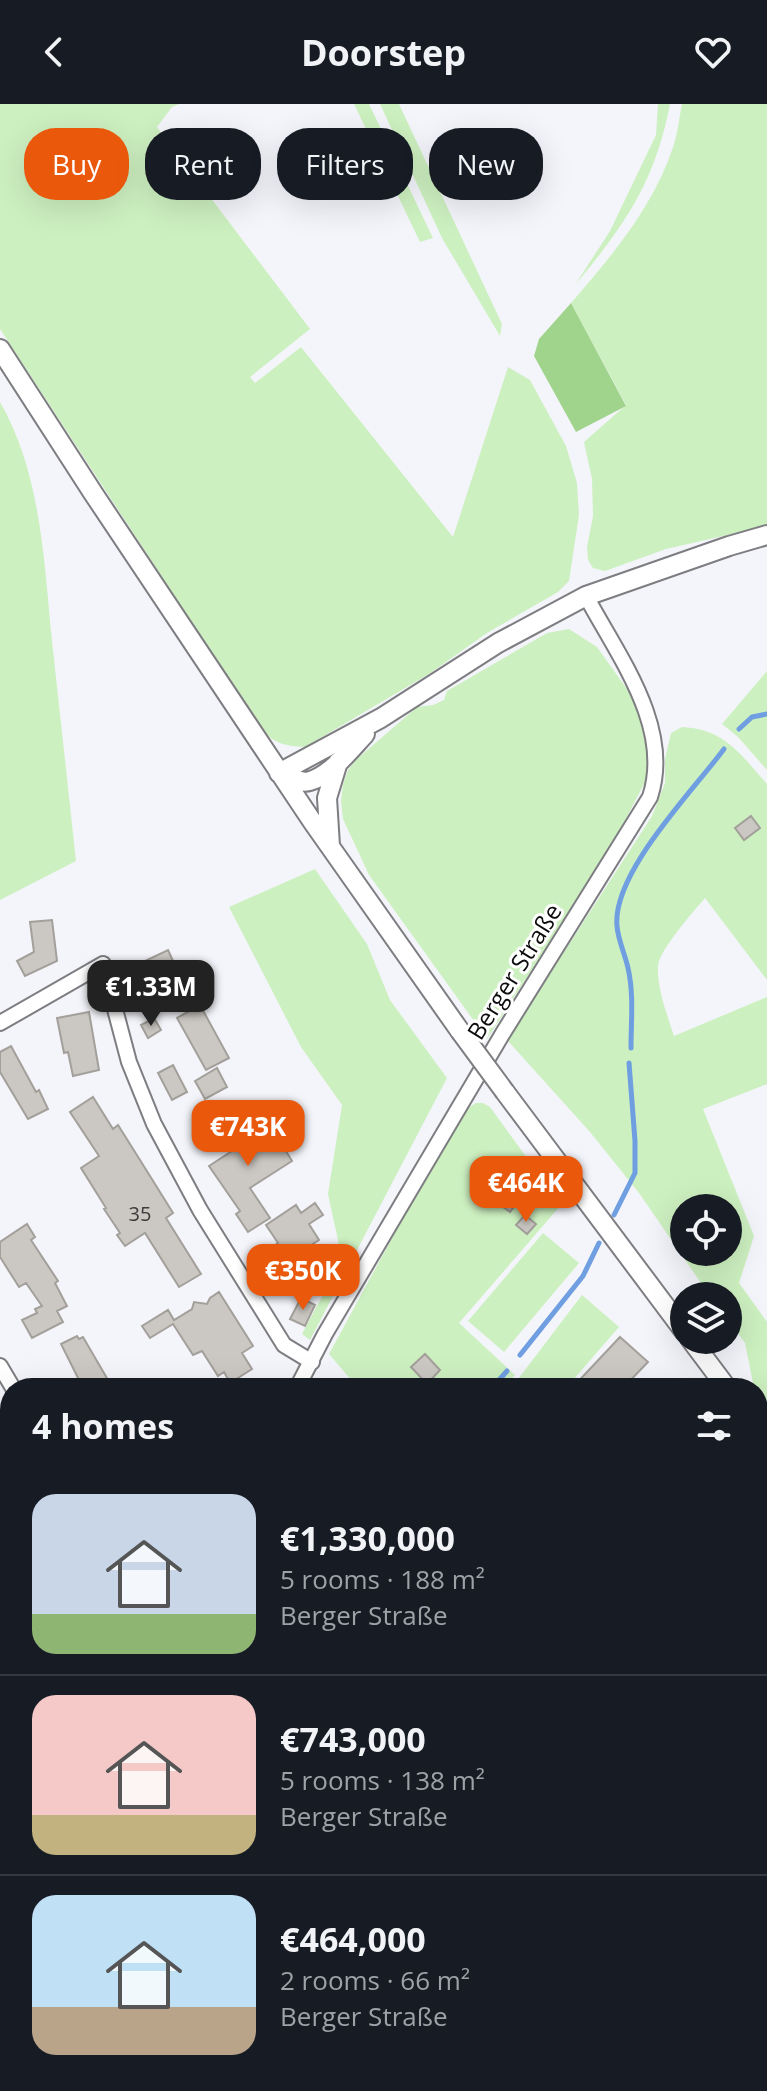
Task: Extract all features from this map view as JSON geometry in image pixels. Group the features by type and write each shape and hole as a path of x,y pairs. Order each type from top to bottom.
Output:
{"main road":[{"path":"0,349 331,849 460,1031 670,1312"},
{"path":"279,773 381,718 498,643 586,596 767,535"},
{"path":"279,773 301,781 311,781 339,761 381,718"},
{"path":"331,849 327,798 339,761"},
{"path":"702,1354 720,1378"}],"street":[{"name":"Berger Straße","path":"303,1378 503,1033 650,797 657,759 651,723 639,694 586,596"},
{"path":"0,1023 103,964 129,1062 154,1124 200,1210 284,1345 312,1362"}],"green space":[{"path":"0,104 179,104 172,107 158,128 145,128 145,200 212,200 310,329 250,377 255,383 301,347 453,537 508,367 530,380 566,446 577,483 579,515 569,581 558,592 487,633 429,674 305,747 281,743 262,730 0,329"},
{"path":"354,104 369,104 380,128 365,128"},
{"path":"380,104 399,104 410,128 391,128"},
{"path":"658,104 670,104 647,180 623,222 575,285 610,231 656,135"},
{"path":"682,104 767,104 767,526 666,549 605,571 593,568 588,560 587,547 593,516 592,479 584,442 626,405 571,303 616,249 655,190 675,142"},
{"path":"413,134 429,168 429,200 444,200 502,324 500,336 442,238 413,175"},
{"path":"413,196 433,238 420,242 400,200 413,200"},
{"path":"571,303 626,406 576,432 534,356 539,339"},
{"path":"0,402 24,458 38,518 76,861 0,900"},
{"path":"569,629 597,647 632,696 648,741 646,780 614,842 487,1039 369,875 343,819 343,784 348,770 357,759 417,707 444,700 447,691 547,633"},
{"path":"767,671 767,770 722,724"},
{"path":"682,727 721,738 767,784 767,980 705,898 670,941 658,966 661,992 674,1036 767,997 767,1084 703,1109 737,1194 670,1194 670,1238 590,1132 507,1040 652,816 665,783 665,759 671,733"},
{"path":"315,869 367,944 390,1000 447,1078 310,1340 302,1334 342,1259 328,1194 342,1105 301,1047 229,907"},
{"path":"476,1103 490,1107 561,1205 459,1323 515,1375 512,1378 349,1378 329,1354 460,1113"},
{"path":"742,1206 754,1236 739,1282 700,1282 689,1266 742,1266"},
{"path":"543,1233 579,1263 504,1352 468,1321"},
{"path":"742,1287 767,1322 767,1378 752,1378 742,1339"},
{"path":"582,1295 619,1327 575,1378 519,1378"}],"building":[{"path":"751,816 760,828 744,840 735,828"},
{"path":"52,920 57,961 25,976 17,961 34,952 30,922"},
{"path":"168,950 177,970 181,968 188,982 164,994 159,983 155,986 143,962"},
{"path":"200,1005 229,1058 206,1070 177,1018"},
{"path":"89,1012 99,1070 73,1076 68,1052 64,1053 57,1018"},
{"path":"154,1018 161,1030 148,1038 141,1025"},
{"path":"11,1046 48,1109 28,1119 0,1072 0,1052"},
{"path":"173,1065 187,1092 172,1100 158,1073"},
{"path":"217,1068 227,1087 205,1099 195,1081"},
{"path":"93,1097 113,1129 118,1125 173,1213 166,1218 201,1274 179,1287 145,1233 125,1246 81,1168 99,1156 70,1112"},
{"path":"247,1106 255,1121 246,1125 259,1149 278,1138 292,1161 250,1188 270,1218 248,1232 236,1214 240,1211 209,1166 232,1151 223,1132 231,1127 226,1118"},
{"path":"500,1187 518,1201 510,1212 491,1198"},
{"path":"315,1203 323,1215 309,1224 319,1240 277,1267 266,1251 278,1243 266,1225 296,1205 301,1213"},
{"path":"525,1215 536,1224 527,1234 516,1225"},
{"path":"27,1224 35,1237 31,1240 58,1281 55,1283 67,1306 57,1311 63,1322 32,1338 22,1320 37,1313 35,1309 42,1306 26,1283 19,1287 0,1257 0,1242"},
{"path":"219,1292 253,1346 242,1353 252,1369 238,1378 227,1378 224,1372 218,1376 202,1351 193,1355 173,1324 150,1338 142,1326 168,1310 174,1320 192,1309 194,1302 207,1304"},
{"path":"301,1298 315,1305 305,1326 290,1319"},
{"path":"77,1336 79,1339 83,1337 107,1378 78,1378 61,1344"},
{"path":"620,1337 648,1362 633,1378 581,1378"},
{"path":"425,1354 440,1370 433,1378 421,1378 411,1367"}],"waterway":[{"path":"739,729 752,717 767,714"},
{"path":"631,1048 631,988 617,926 619,905 640,858 724,749"},
{"path":"614,1215 635,1173 629,1063"},
{"path":"520,1355 583,1276 599,1243"},
{"path":"501,1378 507,1371"}]}
